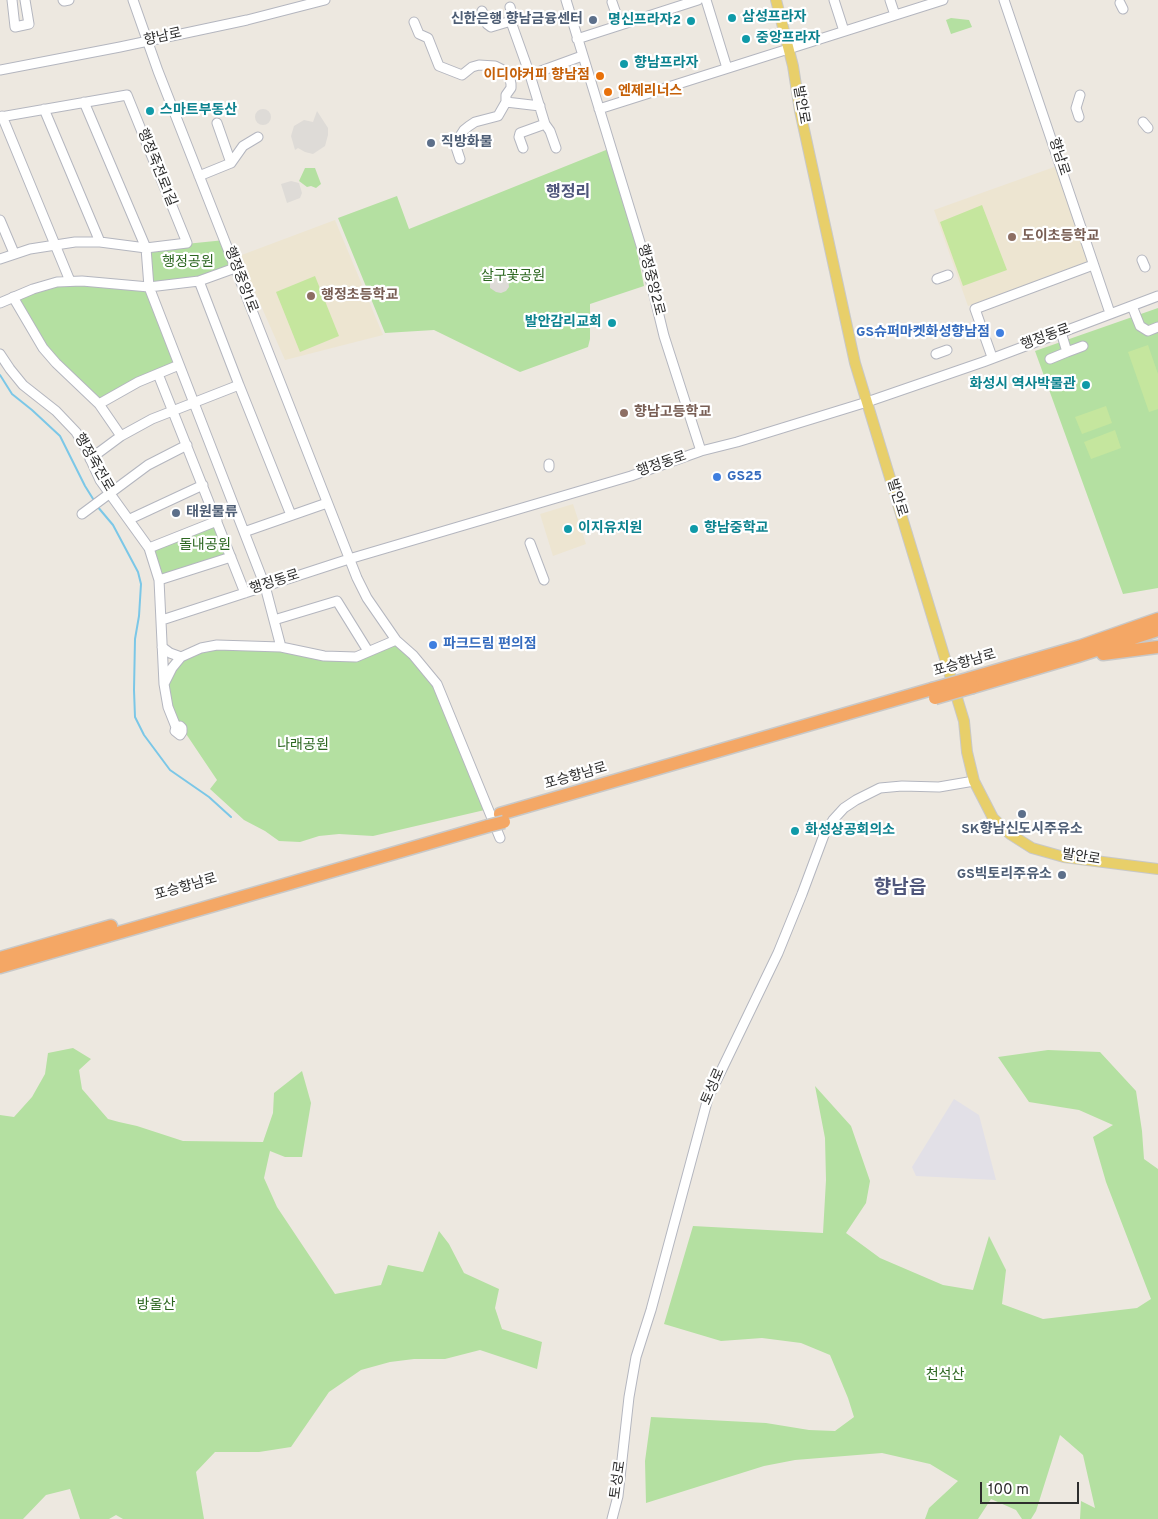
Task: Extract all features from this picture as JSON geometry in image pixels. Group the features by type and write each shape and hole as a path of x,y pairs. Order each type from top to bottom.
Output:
{"highway":[{"name":"포승향남로","path":"0,958 502,818 934,694 1158,620"},
{"name":"포승향남로","path":"972,682 1078,656 1158,630"},
{"path":"1078,656 1158,647"},
{"name":"포승향남로","path":"0,967 487,822"}],"main road":[{"name":"발안로","path":"776,0 789,49 800,111 855,364 964,722 967,752 974,780 993,818 1010,834 1032,848 1064,857 1158,869"}],"street":[{"path":"12,0 16,26 29,24 25,0"},
{"path":"63,0 69,0"},
{"name":"행정중앙1로","path":"133,0 349,559 367,598 396,640 413,655 437,684 500,838"},
{"name":"향남로","path":"0,70 148,42 248,20 326,0"},
{"name":"행정중앙2로","path":"566,0 646,262 664,336 701,451"},
{"path":"578,39 617,24 659,12 673,4 698,0"},
{"path":"706,0 718,28 727,68"},
{"path":"834,0 844,31"},
{"path":"890,0 895,15"},
{"path":"599,109 943,0"},
{"name":"향남로","path":"1004,0 1110,313"},
{"path":"612,2 617,24"},
{"path":"656,3 659,12"},
{"path":"510,8 512,14 511,21 545,124 550,131 556,148"},
{"path":"482,11 487,24 491,27 511,21"},
{"path":"414,22 419,34 428,38 439,66 462,75 466,70 479,65 495,66 502,69 510,79 511,88 506,95 506,102 498,116 475,122 464,130 455,144 460,159"},
{"path":"530,75 582,56"},
{"name":"행정죽전로1길","path":"0,259 14,253 55,244 100,242 146,248 187,243 127,95 1,117 55,244"},
{"path":"1079,117 1076,108 1080,95"},
{"path":"84,102 146,248 149,287 265,586 281,647"},
{"path":"506,102 540,106"},
{"path":"44,109 100,242"},
{"path":"217,123 230,163"},
{"path":"523,148 519,137 520,132 545,124"},
{"path":"200,176 230,163 243,146 258,137"},
{"path":"0,220 14,253"},
{"path":"55,244 70,281"},
{"path":"992,357 975,309 1093,265"},
{"path":"0,303 45,285 70,281 149,287 199,281 235,268"},
{"path":"937,279 948,275"},
{"path":"199,281 291,515"},
{"name":"행정동로","path":"162,620 349,559 631,476 701,451 737,442 867,402 1158,296"},
{"path":"13,297 43,348 99,404 121,436"},
{"path":"1132,306 1140,326 1148,331 1158,327"},
{"path":"1061,332 1067,352"},
{"path":"1050,359 1083,346"},
{"path":"936,354 946,350"},
{"name":"행정죽전로","path":"0,354 23,385 67,421 83,443 100,480 130,519 149,548 159,580 164,684 168,707 176,727"},
{"path":"99,404 138,382 179,365"},
{"path":"158,374 245,593"},
{"path":"90,459 121,436 152,419 239,385"},
{"path":"82,514 152,462 187,445"},
{"path":"130,519 203,485"},
{"path":"244,532 327,503"},
{"path":"149,548 217,521"},
{"path":"530,543 544,580"},
{"path":"159,580 231,556"},
{"path":"274,620 337,601 368,651"},
{"path":"164,684 172,668 181,657 200,648 216,645 281,647 324,656 356,657 396,640"},
{"path":"162,647 170,653 181,657"},
{"name":"토성로","path":"612,1519 618,1496 629,1398 636,1357 651,1310 708,1098 778,953 824,835 833,820 844,808 880,788 902,786 939,787 974,780"}],"shaded area":[{"path":"263,109 269,111 271,117 269,123 263,125 257,123 255,117 257,111"},
{"path":"317,111 328,128 325,146 313,154 298,148 295,150 291,136 294,126 304,120 313,122"},
{"name":"도이초등학교","path":"1057,166 1090,263 968,306 934,210"},
{"path":"291,181 299,183 302,193 300,198 287,203 281,184"},
{"name":"행정초등학교","path":"335,220 383,335 285,360 239,256"},
{"path":"490,276 508,278 509,287 501,293 496,292 490,288"},
{"path":"573,504 586,544 553,556 540,514"},
{"path":"954,1099 979,1115 996,1180 916,1176 912,1167"}],"green space":[{"path":"951,18 969,20 972,27 951,34 946,20"},
{"name":"살구꽃공원","path":"611,148 626,196 644,286 590,304 590,339 588,347 520,372 434,330 385,333 338,218 397,196 409,229"},
{"path":"305,168 315,168 321,184 316,188 307,187 299,181"},
{"path":"982,205 1007,270 963,286 940,222"},
{"name":"행정공원","path":"225,240 235,268 199,281 149,287 179,365 99,404 56,363 13,297 57,282 148,287 146,248"},
{"path":"315,276 339,336 300,352 276,292"},
{"path":"1158,308 1158,588 1123,594 1035,351"},
{"path":"1148,345 1158,374 1158,409 1149,412 1128,352"},
{"path":"1106,406 1112,423 1082,434 1075,417"},
{"path":"1115,430 1121,448 1091,459 1084,442"},
{"name":"돌내공원","path":"217,521 231,557 159,580 149,548"},
{"name":"나래공원","path":"396,640 427,671 489,809 373,836 339,834 319,836 300,842 279,841 244,820 210,789 217,780 168,707 164,684 172,668 201,648 281,647 341,657"},
{"name":"방울산","path":"73,1048 91,1059 79,1070 82,1089 108,1119 183,1141 263,1142 273,1113 274,1093 302,1071 311,1103 302,1157 285,1157 270,1151 264,1178 277,1207 335,1294 381,1285 388,1265 423,1272 439,1231 449,1244 464,1273 499,1289 495,1308 502,1329 542,1342 537,1369 480,1350 445,1359 414,1359 390,1362 361,1370 329,1392 291,1447 259,1452 215,1452 196,1472 204,1519 123,1519 116,1515 109,1519 80,1519 70,1489 46,1495 23,1519 0,1519 0,1115 14,1117 32,1097 45,1074 48,1053"},
{"name":"천석산","path":"1048,1050 1100,1052 1136,1091 1144,1159 1158,1169 1158,1519 1080,1519 1081,1501 1095,1508 1083,1455 1060,1435 1036,1511 1031,1519 1022,1519 1016,1510 991,1499 978,1519 925,1519 929,1508 958,1481 930,1464 882,1453 795,1460 764,1466 646,1503 645,1461 651,1417 766,1423 809,1430 835,1431 854,1417 830,1355 801,1343 762,1338 721,1341 664,1324 693,1226 823,1233 826,1180 825,1138 815,1086 851,1126 870,1181 866,1203 846,1233 880,1258 943,1285 973,1290 989,1236 1006,1270 1002,1304 1043,1319 1137,1308 1151,1299 1106,1182 1093,1137 1113,1125 1079,1110 1029,1102 998,1057"}],"waterway":[{"path":"0,375 12,394 60,436 95,502"},
{"path":"97,506 113,525 138,572 141,584 135,639 135,717 144,735 170,770 209,797 231,817"}],"place":[{"name":"삼성프라자","path":"732,18"},
{"name":"신한은행 향남금융센터","path":"593,20"},
{"name":"명신프라자2","path":"691,21"},
{"name":"중앙프라자","path":"746,39"},
{"name":"향남프라자","path":"624,64"},
{"name":"이디야커피 향남점","path":"600,76"},
{"name":"엔제리너스","path":"608,92"},
{"name":"스마트부동산","path":"150,111"},
{"name":"직방화물","path":"431,143"},
{"name":"도이초등학교","path":"1012,237"},
{"name":"행정초등학교","path":"311,296"},
{"name":"발안감리교회","path":"612,323"},
{"name":"GS슈퍼마켓화성향남점","path":"1000,333"},
{"name":"화성시 역사박물관","path":"1086,385"},
{"name":"향남고등학교","path":"624,413"},
{"name":"GS25","path":"717,477"},
{"name":"태원물류","path":"176,513"},
{"name":"이지유치원","path":"568,529"},
{"name":"향남중학교","path":"694,529"},
{"name":"파크드림 편의점","path":"433,645"},
{"name":"SK향남신도시주유소","path":"1022,814"},
{"name":"화성상공회의소","path":"795,831"},
{"name":"GS빅토리주유소","path":"1062,875"}],"district":[{"name":"행정리","path":"568,194"},
{"name":"향남읍","path":"900,889"}]}
